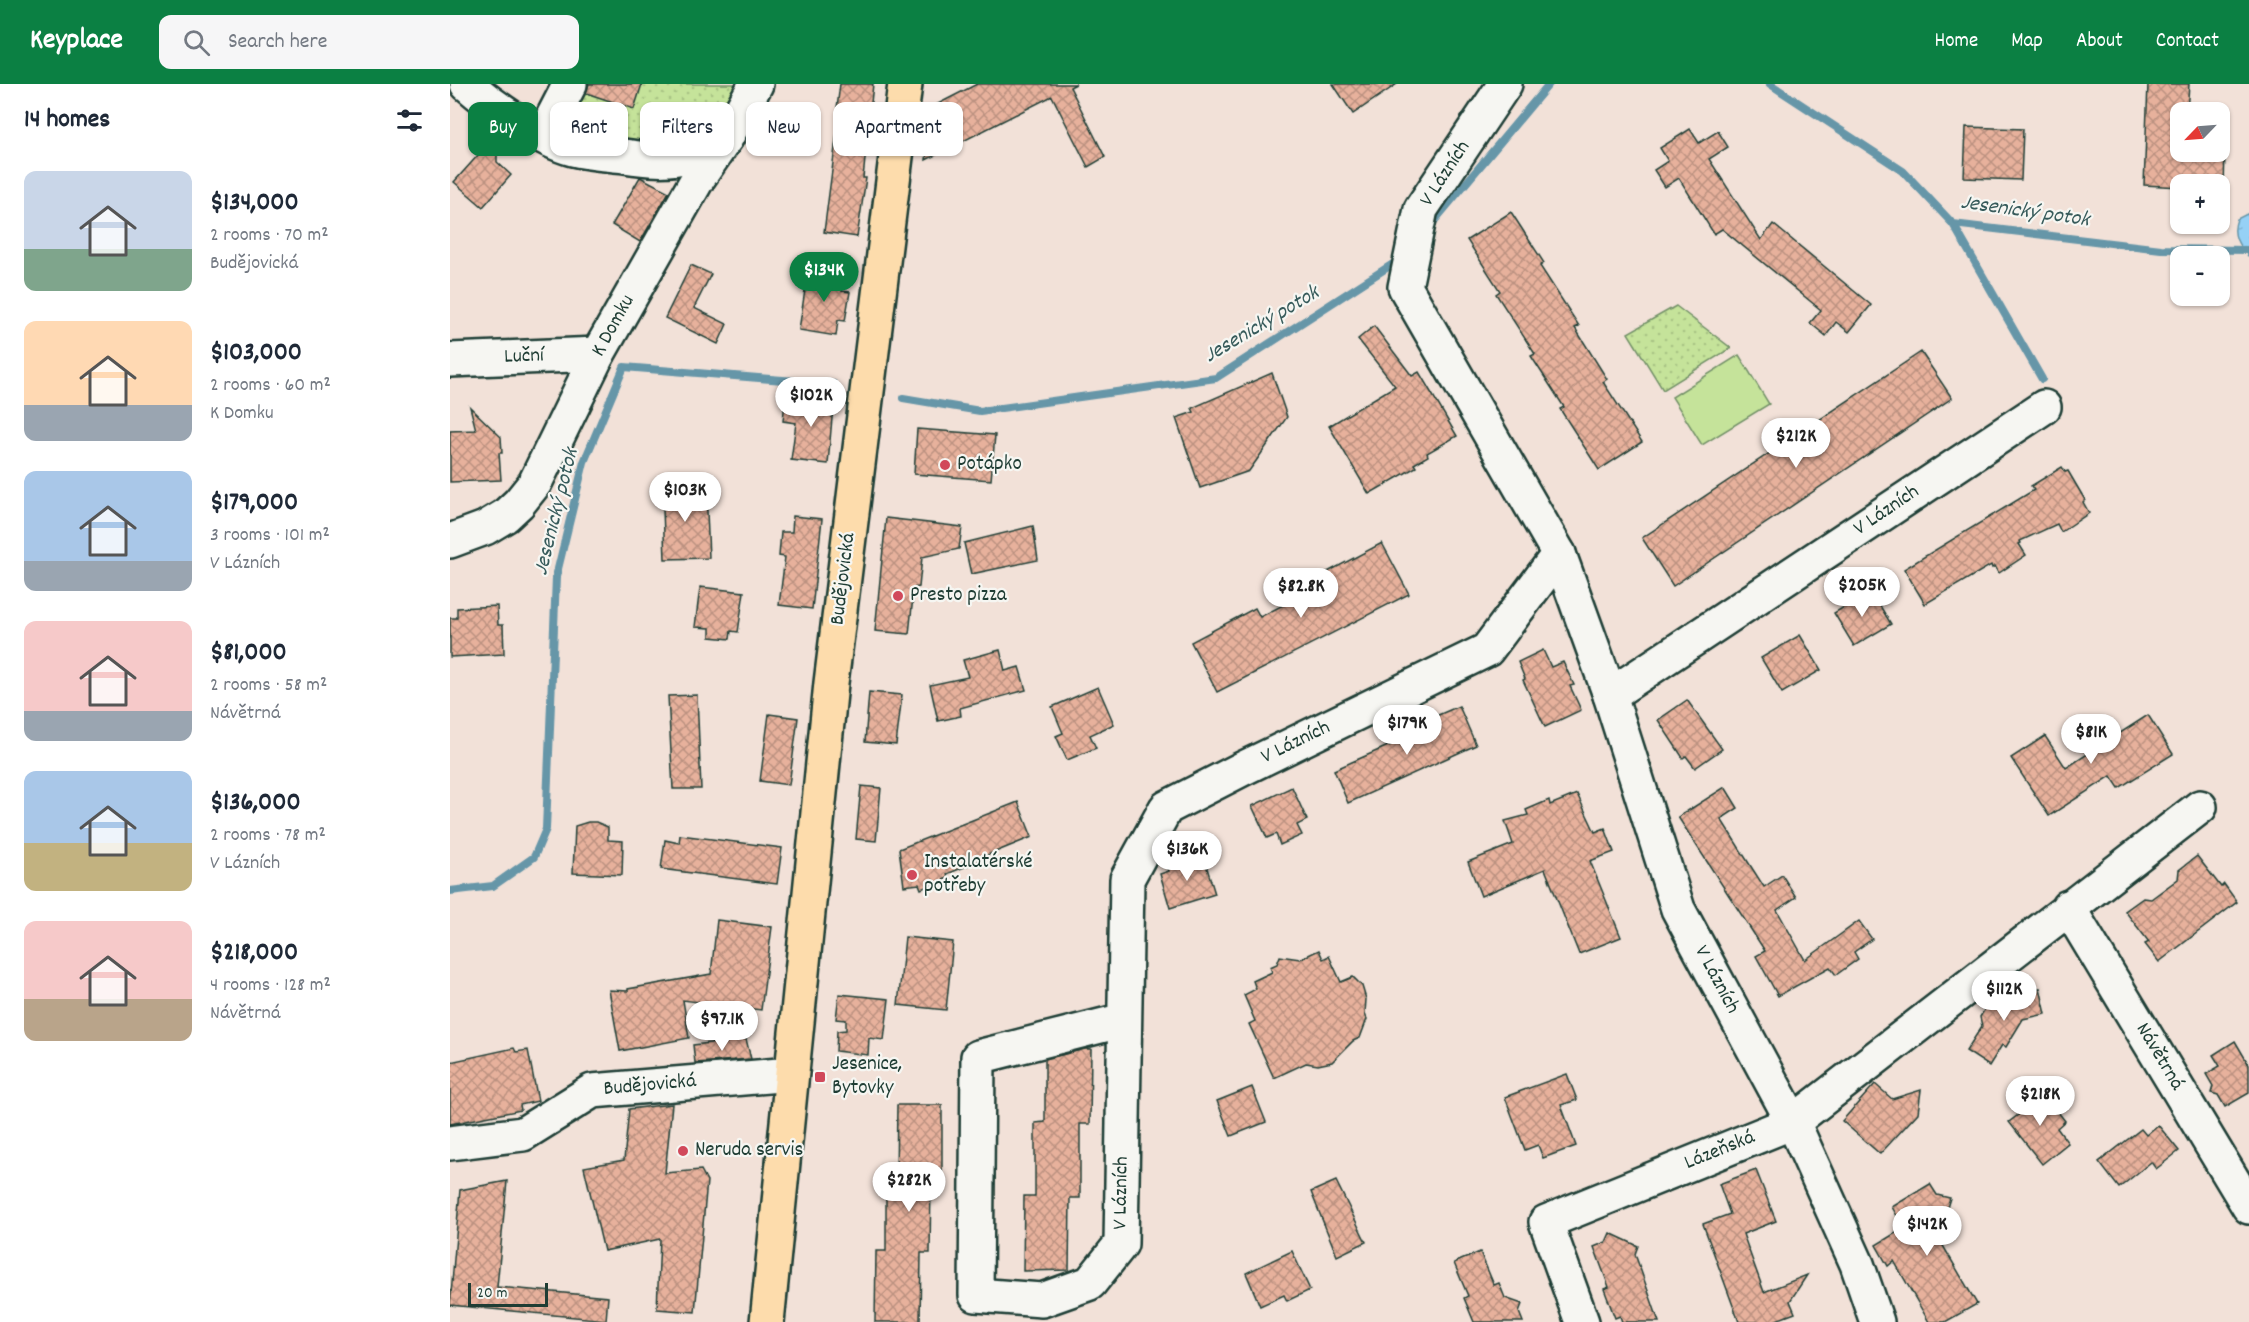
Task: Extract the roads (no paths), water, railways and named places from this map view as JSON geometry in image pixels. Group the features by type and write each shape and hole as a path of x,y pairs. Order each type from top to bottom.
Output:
{"main road":[{"name":"Budějovická","path":"767,1322 831,683 905,84"}],"street":[{"path":"467,84 484,99 543,136 574,149 650,160 687,156"},
{"path":"543,136 570,84"},
{"name":"K Domku","path":"734,124 756,84"},
{"name":"V Lázních","path":"1504,84 1420,209 1405,287 1559,555 1610,695 1678,909 1793,1122"},
{"name":"K Domku","path":"450,541 485,528 505,516 535,483 598,354 697,180 714,156"},
{"name":"Luční","path":"450,360 598,354"},
{"name":"V Lázních","path":"1610,695 2044,407"},
{"name":"V Lázních","path":"1124,1020 978,1057 976,1295 1042,1300 1090,1282 1121,1244 1126,879 1166,808 1487,650 1559,555"},
{"path":"1877,1322 1857,1263 1793,1122 2200,807"},
{"name":"Návětrná","path":"2068,907 2249,1207"},
{"name":"Budějovická","path":"450,1143 523,1134 592,1091 791,1074"},
{"name":"Lázeňská","path":"1582,1322 1546,1222 1793,1122"}],"water":[{"path":"2249,213 2249,257 2235,235 2235,225 2237,219"}],"waterway":[{"name":"Jesenický potok","path":"1430,226 1549,84"},
{"name":"Jesenický potok","path":"1770,84 1903,171 1953,224 2161,249 2249,250"},
{"path":"1953,224 2042,379"},
{"name":"Jesenický potok","path":"903,398 980,411 1216,378 1402,258"},
{"name":"Jesenický potok","path":"450,891 493,886 534,857 546,829 556,577 584,462 624,367 833,384"}],"place":[{"name":"Potápko","path":"945,465"},
{"name":"Presto pizza","path":"898,596"},
{"name":"Instalatérské potřeby","path":"912,875"},
{"name":"Jesenice, Bytovky","path":"820,1077"},
{"name":"Neruda servis","path":"683,1151"}]}
